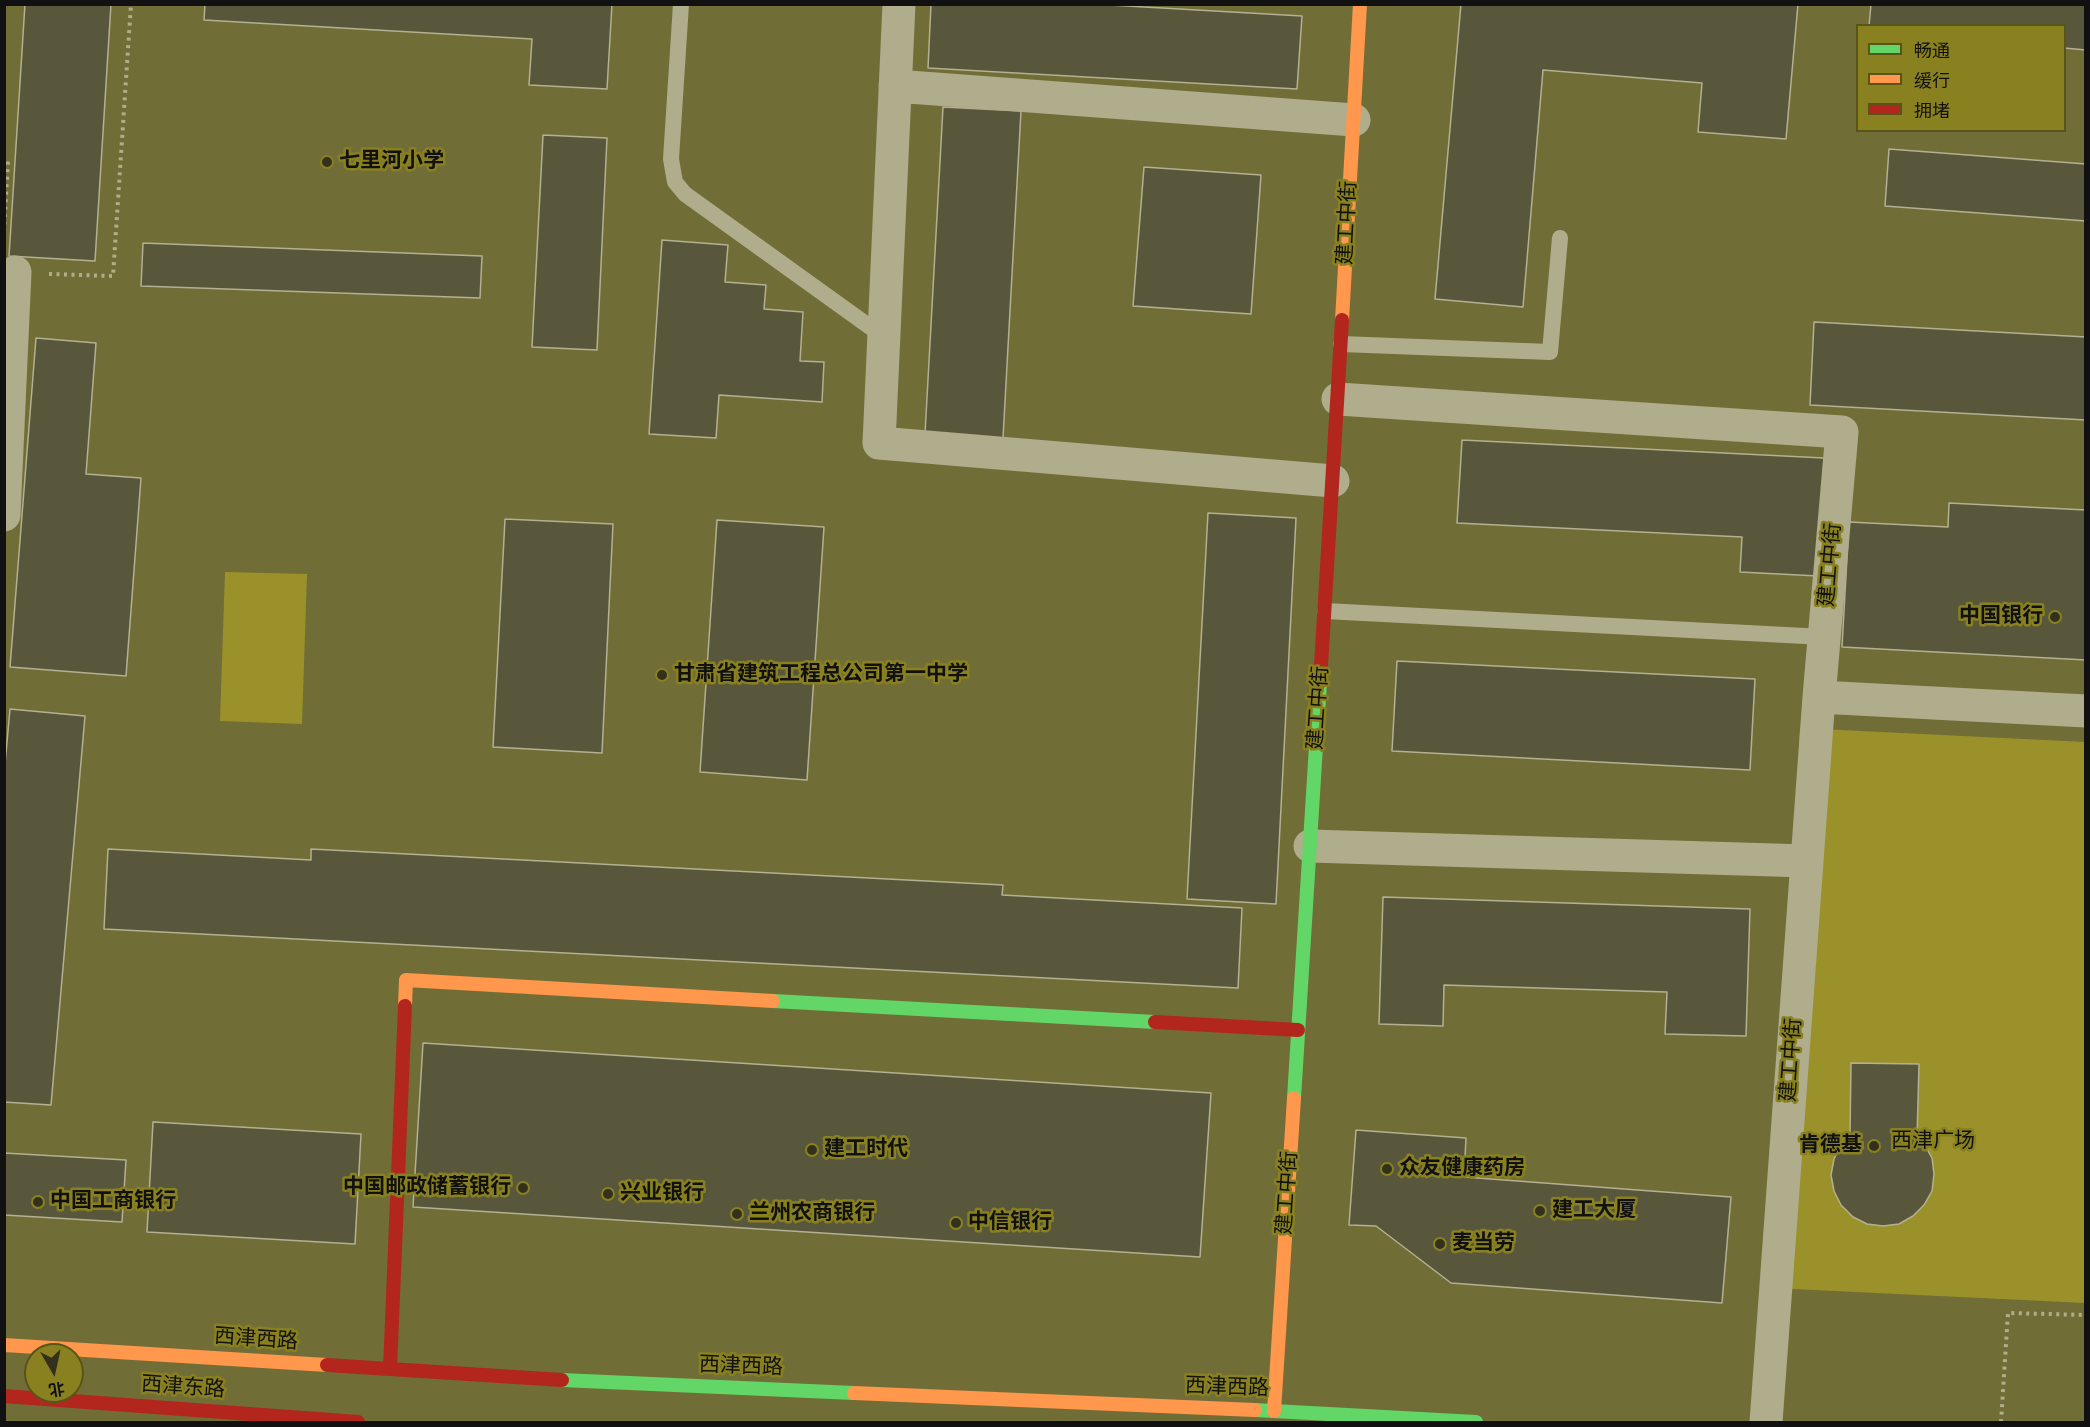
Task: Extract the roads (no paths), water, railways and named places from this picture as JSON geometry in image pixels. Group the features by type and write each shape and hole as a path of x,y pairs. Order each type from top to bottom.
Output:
{"street":[{"path":"899,4 879,443 1333,481"},
{"name":"建工中街","path":"1274,1411 1325,612 1360,4"},
{"path":"895,86 1354,120"},
{"path":"4,515 15,272"},
{"name":"建工中街","path":"1338,399 1842,432 1819,697 1766,1422"},
{"path":"1819,697 2085,711"},
{"path":"1310,846 1807,861"},
{"path":"390,1369 406,980 1298,1030"},
{"name":"西津西路","path":"4,1345 583,1381 1476,1422"},
{"name":"西津东路","path":"4,1396 358,1422"}],"lane":[{"path":"681,4 671,159 675,182 685,194 884,337"},
{"path":"1341,344 1550,352 1560,238"},
{"path":"1325,612 1824,637"}],"place":[{"name":"七里河小学","path":"327,162"},
{"name":"中国银行","path":"2055,617"},
{"name":"甘肃省建筑工程总公司第一中学","path":"662,675"},
{"name":"肯德基","path":"1874,1146"},
{"name":"建工时代","path":"812,1150"},
{"name":"众友健康药房","path":"1387,1169"},
{"name":"中国邮政储蓄银行","path":"523,1188"},
{"name":"兴业银行","path":"608,1194"},
{"name":"中国工商银行","path":"38,1202"},
{"name":"建工大厦","path":"1540,1211"},
{"name":"兰州农商银行","path":"737,1214"},
{"name":"中信银行","path":"956,1223"},
{"name":"麦当劳","path":"1440,1244"}],"park label":[{"name":"西津广场","path":"1933,1142"}]}
